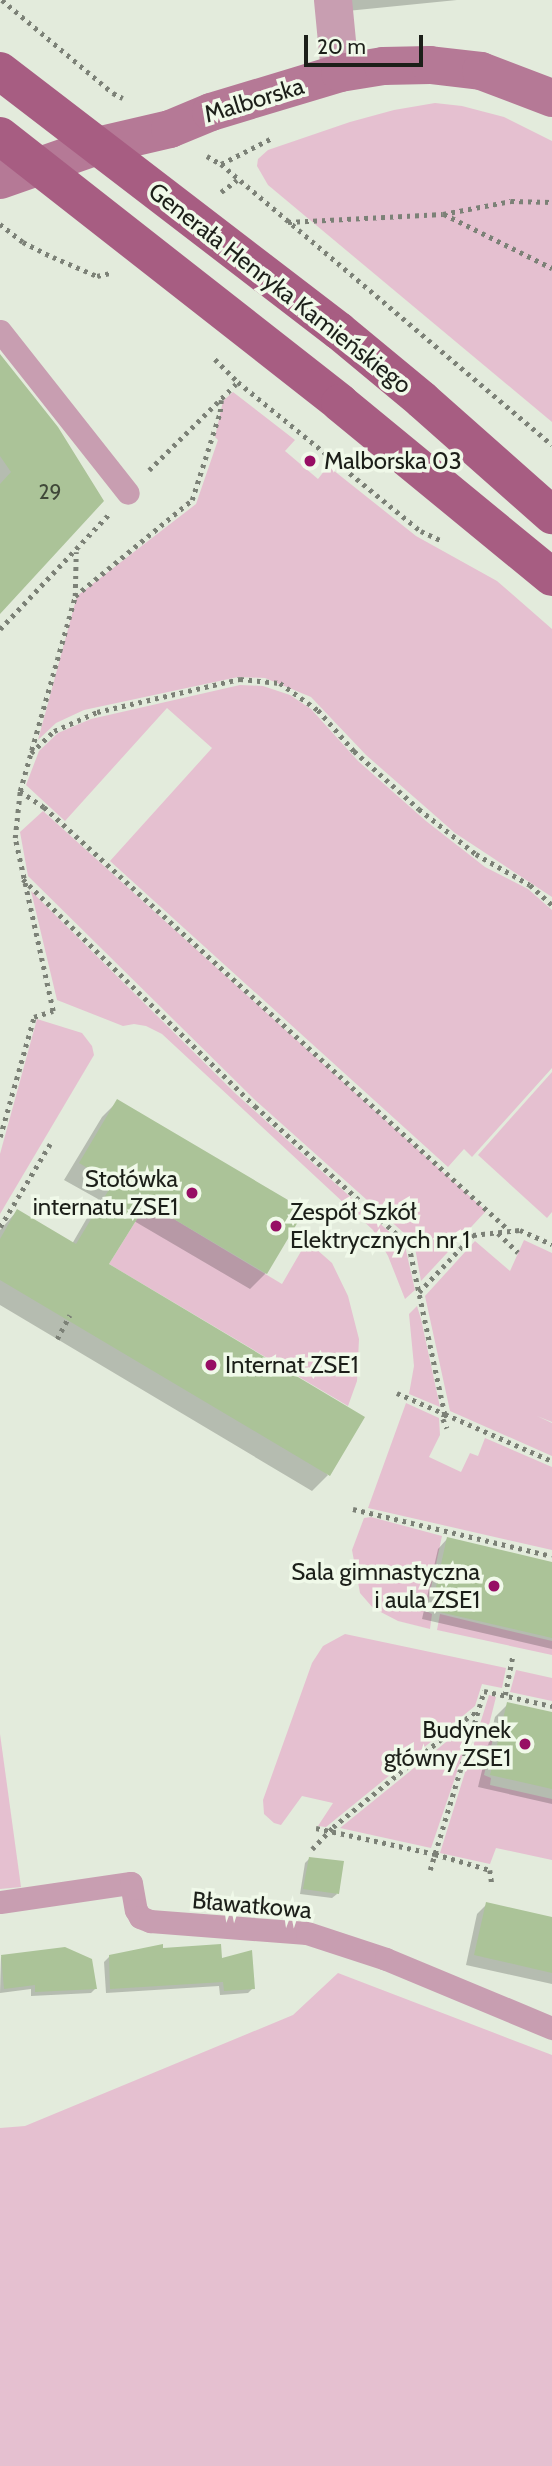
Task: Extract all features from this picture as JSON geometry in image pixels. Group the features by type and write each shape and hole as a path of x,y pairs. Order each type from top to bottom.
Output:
{"main road":[{"name":"Generała Henryka Kamieńskiego","path":"0,71 339,331 552,515"},
{"path":"0,136 361,420 552,577"}],"street":[{"path":"332,0 340,73"},
{"name":"Malborska","path":"0,180 97,146 170,129 211,112 340,73 383,66 430,65 481,71 552,98"}],"lane":[{"path":"0,331 128,493"},
{"name":"Bławatkowa","path":"0,1902 131,1883 136,1910 140,1917 149,1922 307,1933 386,1959 552,2028"}],"path":[{"path":"2,0 113,93 134,101"},
{"path":"221,164 272,138"},
{"path":"204,154 221,164 552,445"},
{"path":"287,222 443,214 511,201 552,202"},
{"path":"443,214 552,268"},
{"path":"0,225 23,242 97,276 119,271"},
{"path":"75,596 192,500 220,412 220,399"},
{"path":"0,1137 34,1017 53,1011 15,838 20,791 75,596 76,552"},
{"path":"31,753 54,731 97,712 240,680 280,684 318,710 354,751 419,809 476,854 530,885 552,905"},
{"path":"20,791 65,825 489,1208 510,1231"},
{"path":"23,879 255,1106 409,1245 447,1428"},
{"path":"0,1227 50,1144"},
{"path":"419,1292 473,1236 520,1230 552,1244"},
{"path":"498,1233 518,1252"},
{"path":"57,1339 70,1315"},
{"path":"397,1393 552,1461"},
{"path":"353,1509 552,1556"},
{"path":"505,1695 512,1658"},
{"path":"430,1870 484,1691 552,1706"},
{"path":"313,1849 331,1830 472,1714 477,1714"},
{"path":"316,1828 435,1854 490,1870 492,1885"}],"shaded area":[{"path":"435,103 462,106 504,117 552,141 552,422 268,185 257,166 258,159 268,150 350,122 394,110"},
{"path":"233,392 295,440 285,451 318,479 328,466 416,536 497,581 552,629 552,897 455,833 366,755 311,697 265,678 238,677 84,710 56,723 38,740 77,596 196,504 218,440 215,437 223,401"},
{"path":"240,685 263,686 290,695 311,709 358,761 426,821 485,867 528,889 552,910 552,1068 472,1157 464,1149 448,1167 110,861 212,748 167,708 65,821 26,785 39,751 58,733 91,719"},
{"path":"43,811 486,1211 421,1281 414,1242 254,1099 28,876 20,832"},
{"path":"31,891 236,1094 405,1246 415,1290 405,1299 388,1256 373,1230 162,1034 146,1026 123,1026 57,1000"},
{"path":"37,1019 82,1033 92,1046 94,1055 0,1214 0,1154"},
{"path":"552,1072 552,1212 547,1218 478,1155"},
{"path":"147,1203 282,1284 307,1241 332,1263 348,1296 359,1339 357,1381 348,1406 109,1264"},
{"path":"524,1240 552,1253 552,1422 537,1416 552,1423 552,1456 450,1411 425,1296 475,1241 510,1271"},
{"path":"417,1306 440,1407 409,1394 414,1366 409,1314"},
{"path":"406,1403 439,1418 440,1435 429,1457 461,1472 470,1453 478,1456 485,1438 552,1467 552,1550 368,1508"},
{"path":"371,1517 442,1536 426,1611 432,1614 430,1629 398,1621 373,1608 360,1593 352,1550 364,1518"},
{"path":"440,1614 552,1641 552,1655 437,1630"},
{"path":"345,1634 506,1668 502,1688 482,1684 475,1706 326,1827 318,1826 333,1803 302,1796 281,1825 274,1823 264,1814 263,1800 312,1663 323,1646"},
{"path":"516,1670 552,1678 552,1701 510,1692"},
{"path":"489,1695 496,1697 487,1733 494,1735 484,1775 491,1778 490,1785 552,1799 552,1860 496,1848 490,1864 440,1853"},
{"path":"474,1722 431,1848 340,1828 467,1725"},
{"path":"0,1734 21,1887 0,1889"},
{"path":"338,1973 552,2055 552,2466 0,2466 0,2128 25,2126 293,2015"}],"building":[{"path":"0,354 58,427 104,501 0,614 0,484 11,472 0,456"},
{"path":"117,1099 305,1210 267,1274 147,1203 109,1264 365,1417 330,1476 0,1280 0,1239 17,1209 76,1244 113,1183 79,1163"},
{"name":"Sala gimnastyczna i aula ZSE1","path":"447,1537 552,1562 552,1638 431,1610"},
{"name":"Budynek główny ZSE1","path":"507,1702 552,1712 552,1789 490,1775"},
{"path":"309,1857 344,1861 339,1894 303,1889"},
{"path":"486,1902 552,1917 552,1973 474,1955"},
{"path":"163,1944 163,1948 221,1944 222,1958 252,1950 255,1989 224,1991 223,1982 110,1989 109,1955"},
{"path":"65,1947 92,1959 97,1989 35,1992 35,1985 4,1989 1,1955"}],"place":[{"name":"Malborska 03","path":"310,461"},
{"name":"Stołówka internatu ZSE1","path":"192,1193"},
{"name":"Zespół Szkół Elektrycznych nr 1","path":"276,1226"},
{"name":"Internat ZSE1","path":"211,1365"},
{"name":"Sala gimnastyczna i aula ZSE1","path":"494,1586"},
{"name":"Budynek główny ZSE1","path":"525,1744"}]}
